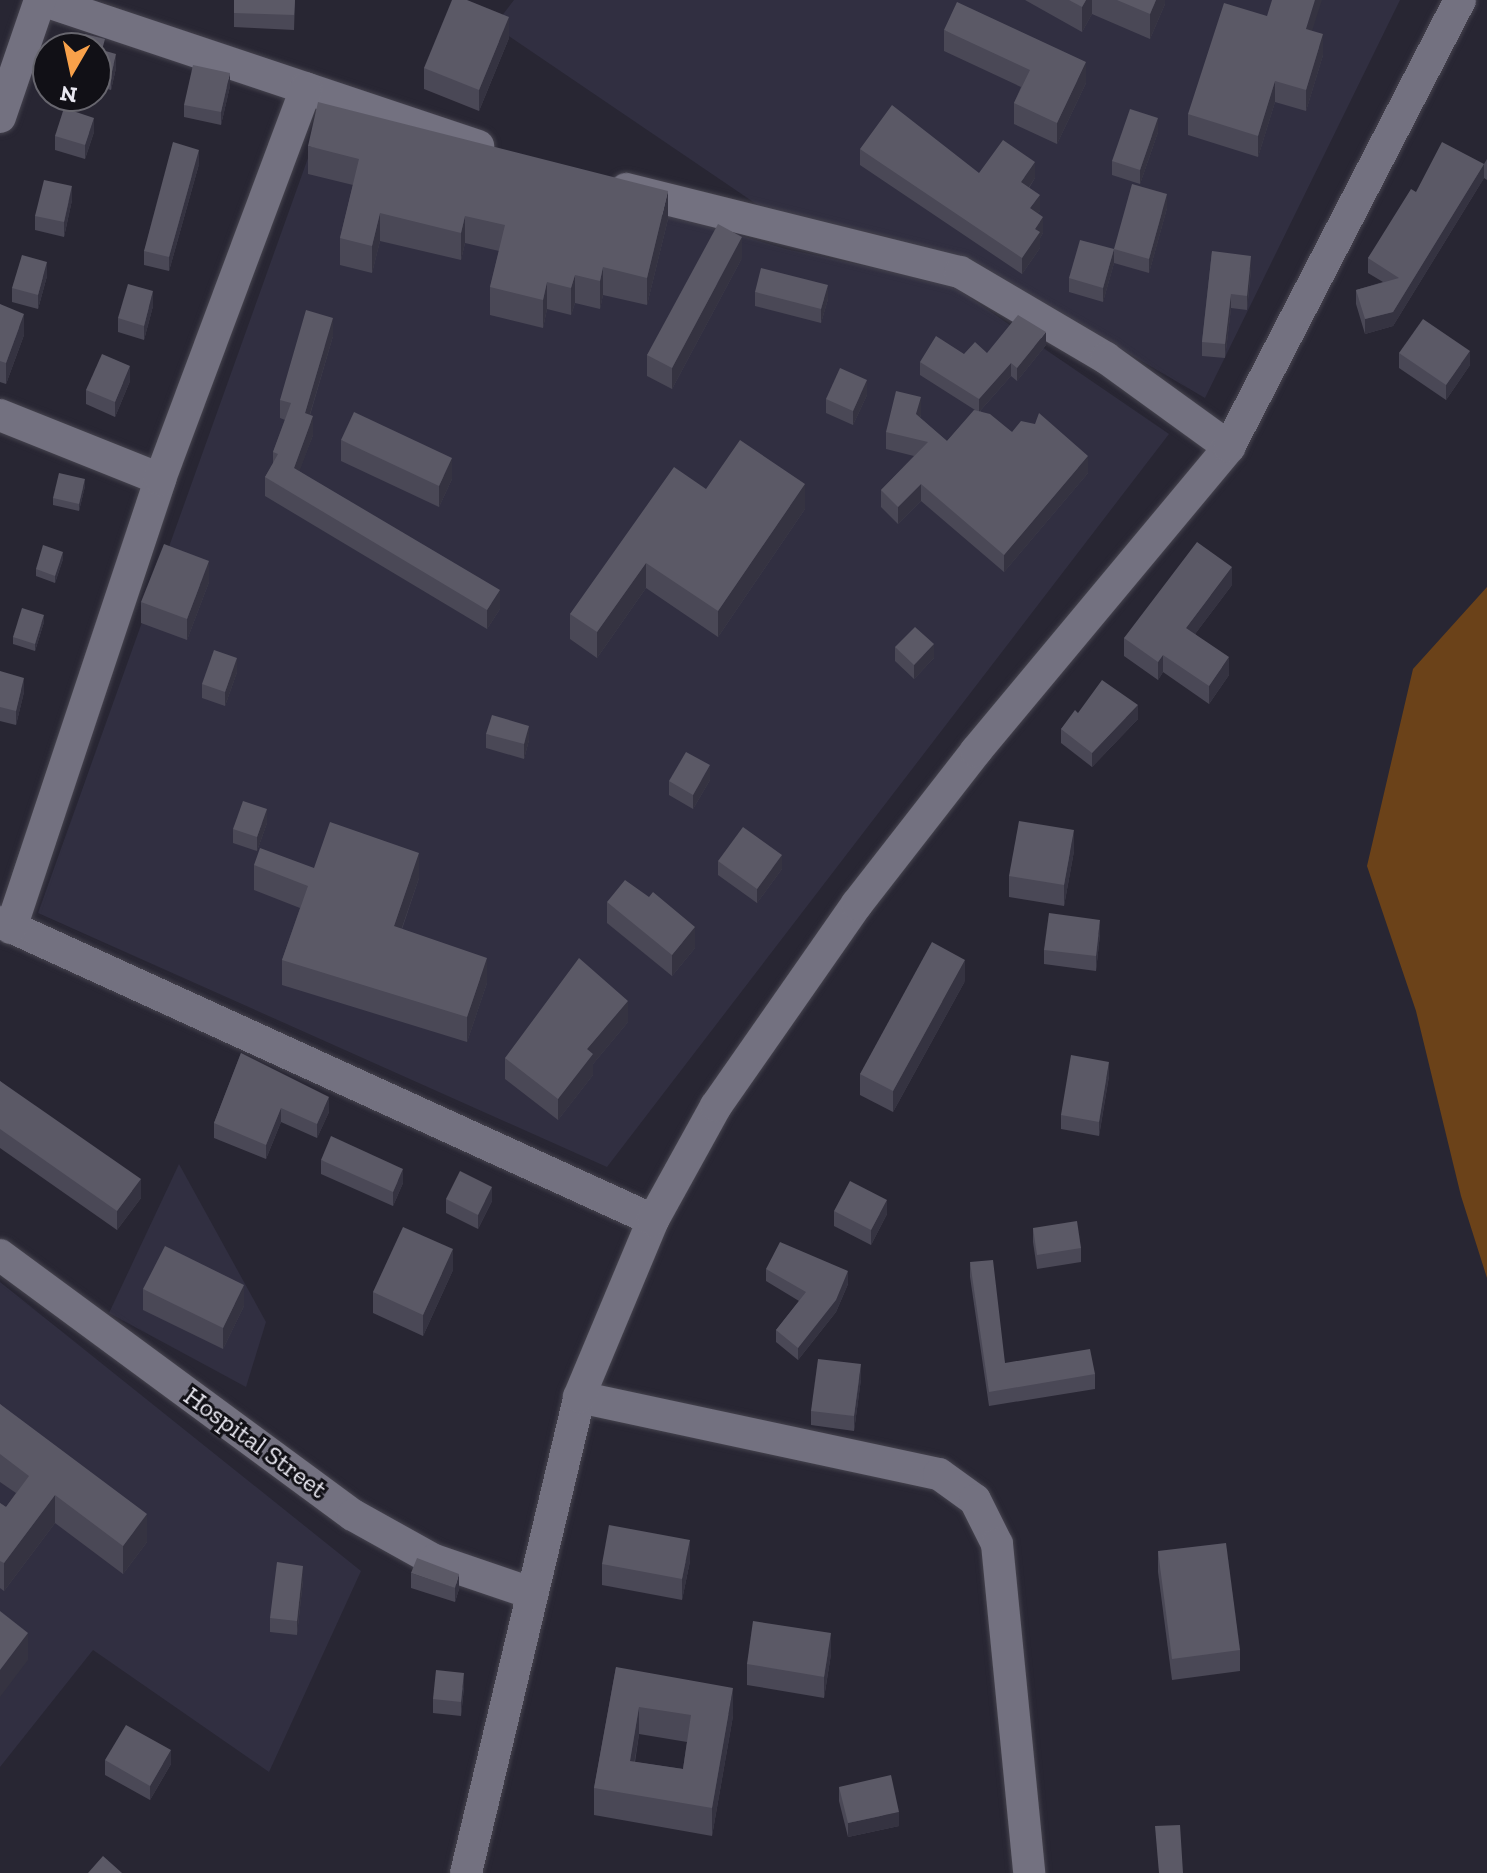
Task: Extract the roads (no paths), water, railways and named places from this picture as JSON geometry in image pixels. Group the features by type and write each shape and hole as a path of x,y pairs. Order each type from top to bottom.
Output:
{"street":[{"path":"0,117 41,0 507,156"},
{"path":"466,1873 579,1397 653,1220 716,1106 857,904 976,751 1229,447 1460,0"},
{"path":"306,88 160,479 5,925 653,1220"},
{"path":"596,182 960,272 1106,358 1229,447"},
{"path":"0,415 160,479"},
{"name":"Hospital Street","path":"0,1255 353,1515 434,1560 531,1593"},
{"path":"579,1397 939,1474 975,1500 997,1544 1029,1873"}]}
